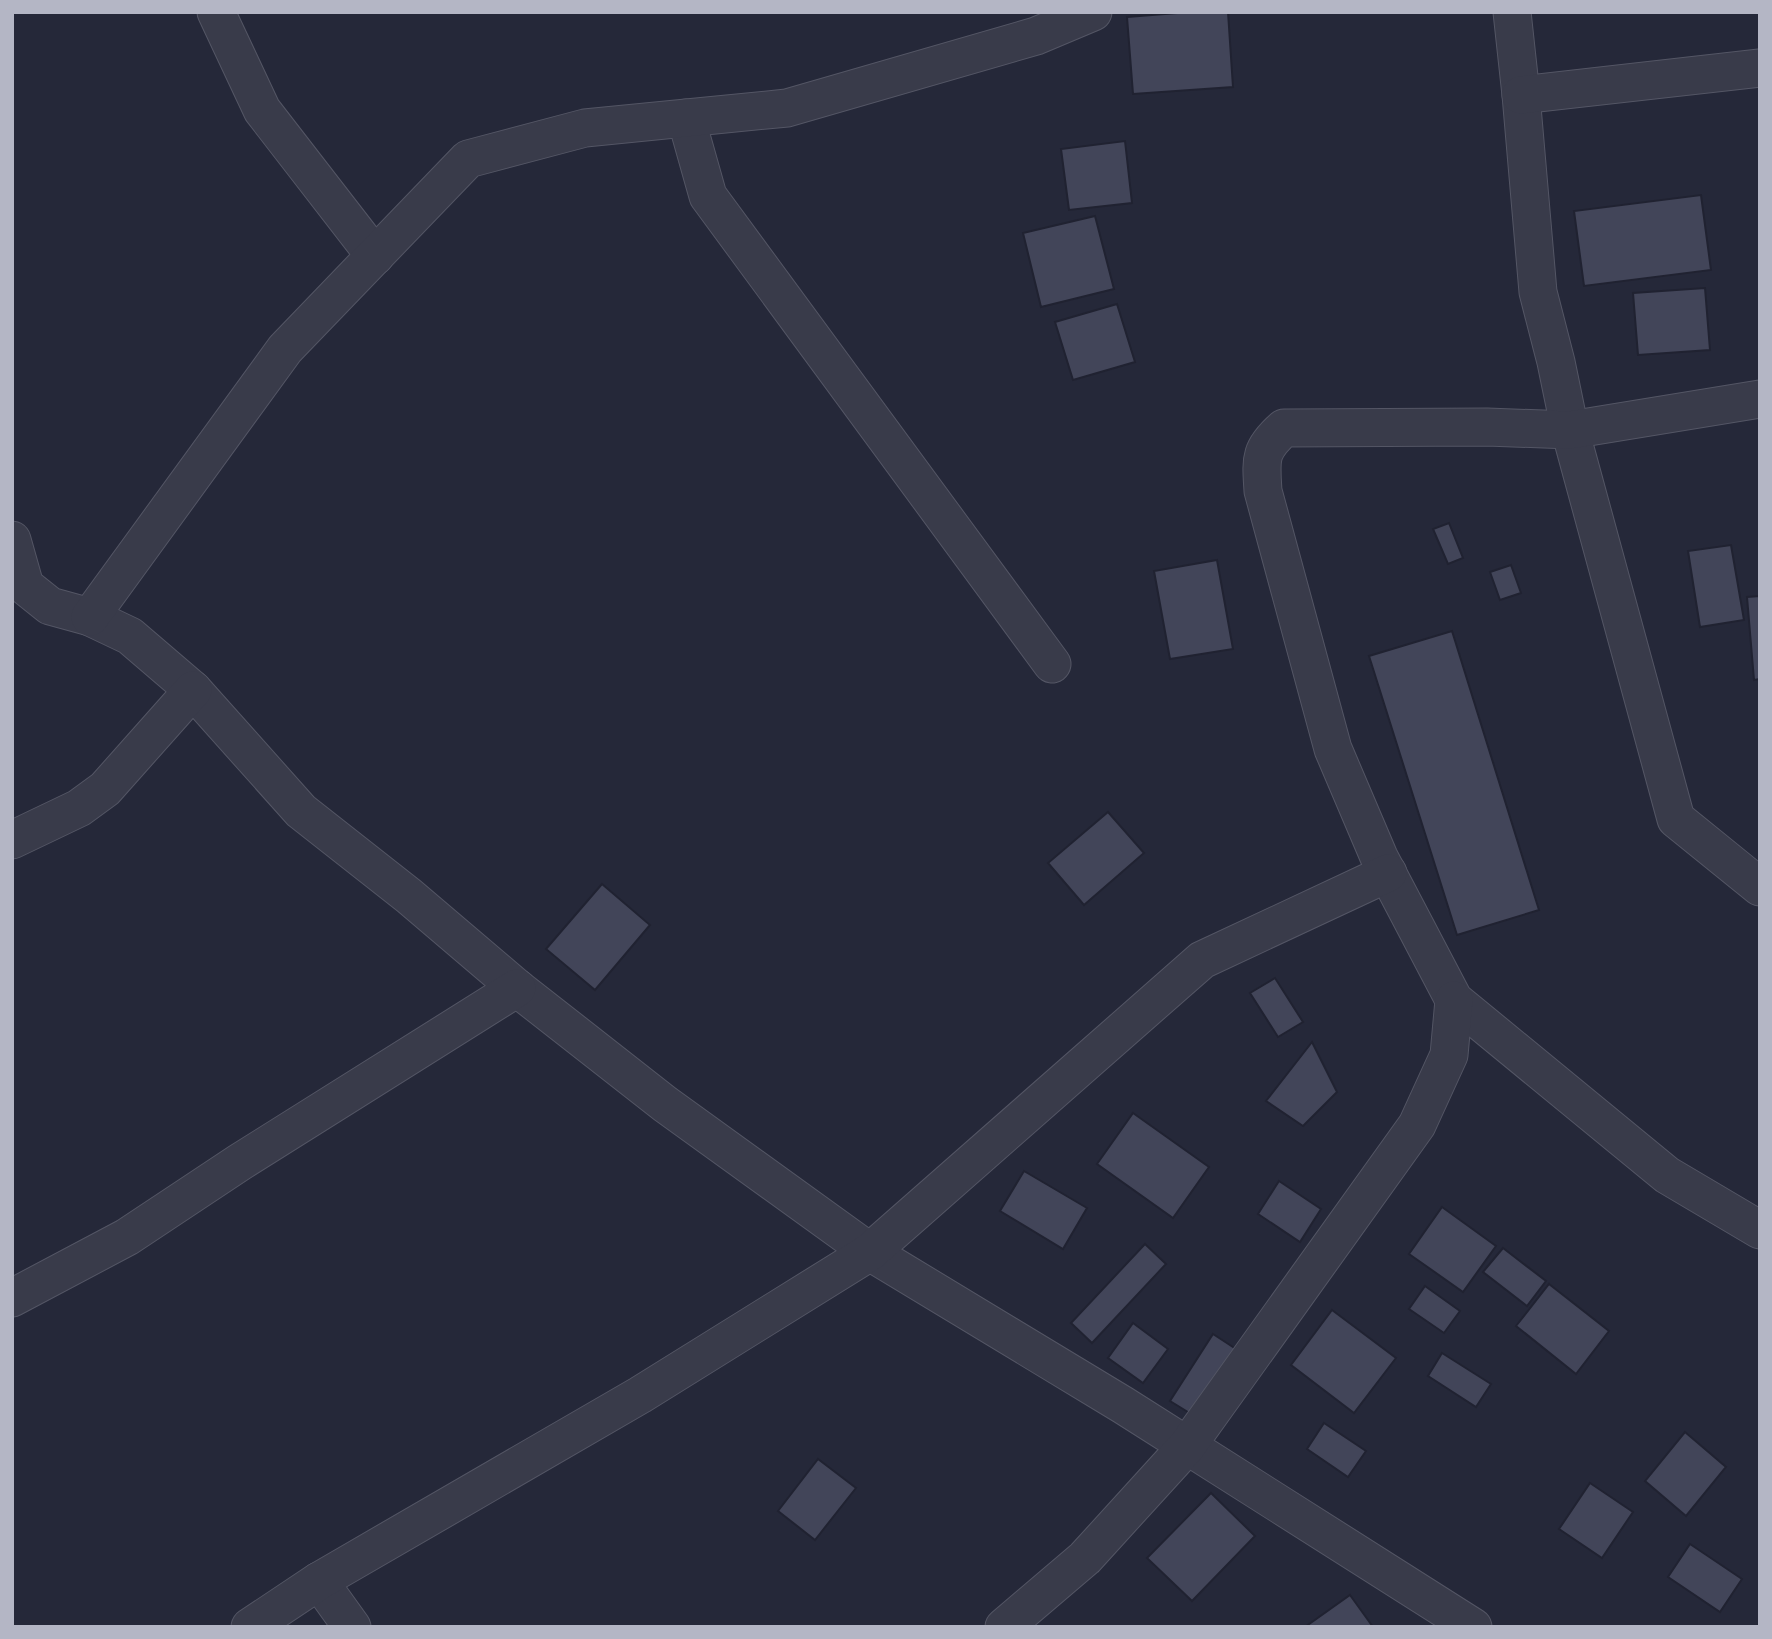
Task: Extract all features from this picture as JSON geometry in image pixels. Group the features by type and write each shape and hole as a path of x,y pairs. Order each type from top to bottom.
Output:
{"street":[{"path":"216,12 262,110 375,256"},
{"path":"90,617 285,349 468,159 585,128 788,108 1036,36 1093,12"},
{"path":"1512,12 1538,292 1570,430 1676,819 1760,887"},
{"path":"1521,96 1760,68"},
{"path":"686,118 708,196 1052,664"},
{"path":"1760,398 1570,430 1487,427 1284,428 1267,443 1261,465 1263,491 1333,749 1388,873 1454,1000 1667,1174 1760,1230"},
{"path":"12,540 25,586 50,606 90,617 130,636 193,690 301,811 409,896 517,988 665,1104 870,1252 1188,1446 1473,1627"},
{"path":"12,840 79,808 105,789 193,690"},
{"path":"250,1627 319,1581 640,1395 870,1252 1202,960 1388,873"},
{"path":"12,1298 127,1237 240,1161 517,988"},
{"path":"1004,1627 1084,1558 1188,1446 1417,1125 1449,1055 1454,1000"},
{"path":"319,1581 352,1627"}],"building":[{"path":"1228,12 1233,87 1133,94 1127,17"},
{"path":"1125,141 1132,203 1069,210 1061,149"},
{"path":"1701,195 1711,270 1584,286 1574,211"},
{"path":"1095,216 1114,289 1041,307 1023,233"},
{"path":"1705,288 1710,350 1638,355 1633,293"},
{"path":"1117,304 1135,362 1073,380 1055,322"},
{"path":"1449,523 1463,558 1448,564 1433,529"},
{"path":"1731,545 1744,620 1700,627 1688,551"},
{"path":"1217,560 1233,649 1170,659 1154,571"},
{"path":"1511,565 1521,593 1500,600 1490,572"},
{"path":"1760,596 1760,679 1754,680 1747,597"},
{"path":"1452,631 1539,910 1457,935 1369,656"},
{"path":"1108,812 1144,853 1084,905 1048,863"},
{"path":"602,884 650,925 595,990 546,949"},
{"path":"1275,978 1303,1022 1278,1037 1250,993"},
{"path":"1312,1042 1337,1092 1303,1126 1266,1101"},
{"path":"1133,1113 1209,1167 1173,1218 1097,1164"},
{"path":"1024,1171 1087,1208 1063,1249 1000,1211"},
{"path":"1279,1181 1321,1209 1300,1242 1258,1214"},
{"path":"1442,1207 1496,1246 1463,1292 1409,1254"},
{"path":"1145,1244 1166,1264 1092,1343 1071,1323"},
{"path":"1503,1248 1546,1281 1527,1306 1483,1272"},
{"path":"1549,1284 1609,1331 1576,1374 1516,1326"},
{"path":"1425,1286 1460,1311 1444,1333 1409,1309"},
{"path":"1332,1310 1396,1358 1354,1413 1291,1365"},
{"path":"1133,1323 1168,1349 1143,1383 1108,1358"},
{"path":"1213,1334 1239,1351 1196,1417 1170,1401"},
{"path":"1442,1353 1491,1384 1476,1407 1428,1376"},
{"path":"1324,1423 1366,1451 1348,1477 1307,1449"},
{"path":"1685,1432 1726,1467 1686,1516 1645,1481"},
{"path":"818,1459 856,1488 815,1540 778,1511"},
{"path":"1590,1483 1633,1512 1602,1558 1559,1529"},
{"path":"1211,1493 1255,1536 1192,1601 1147,1558"},
{"path":"1690,1544 1742,1579 1720,1612 1668,1577"},
{"path":"1350,1595 1373,1627 1305,1627"}]}
